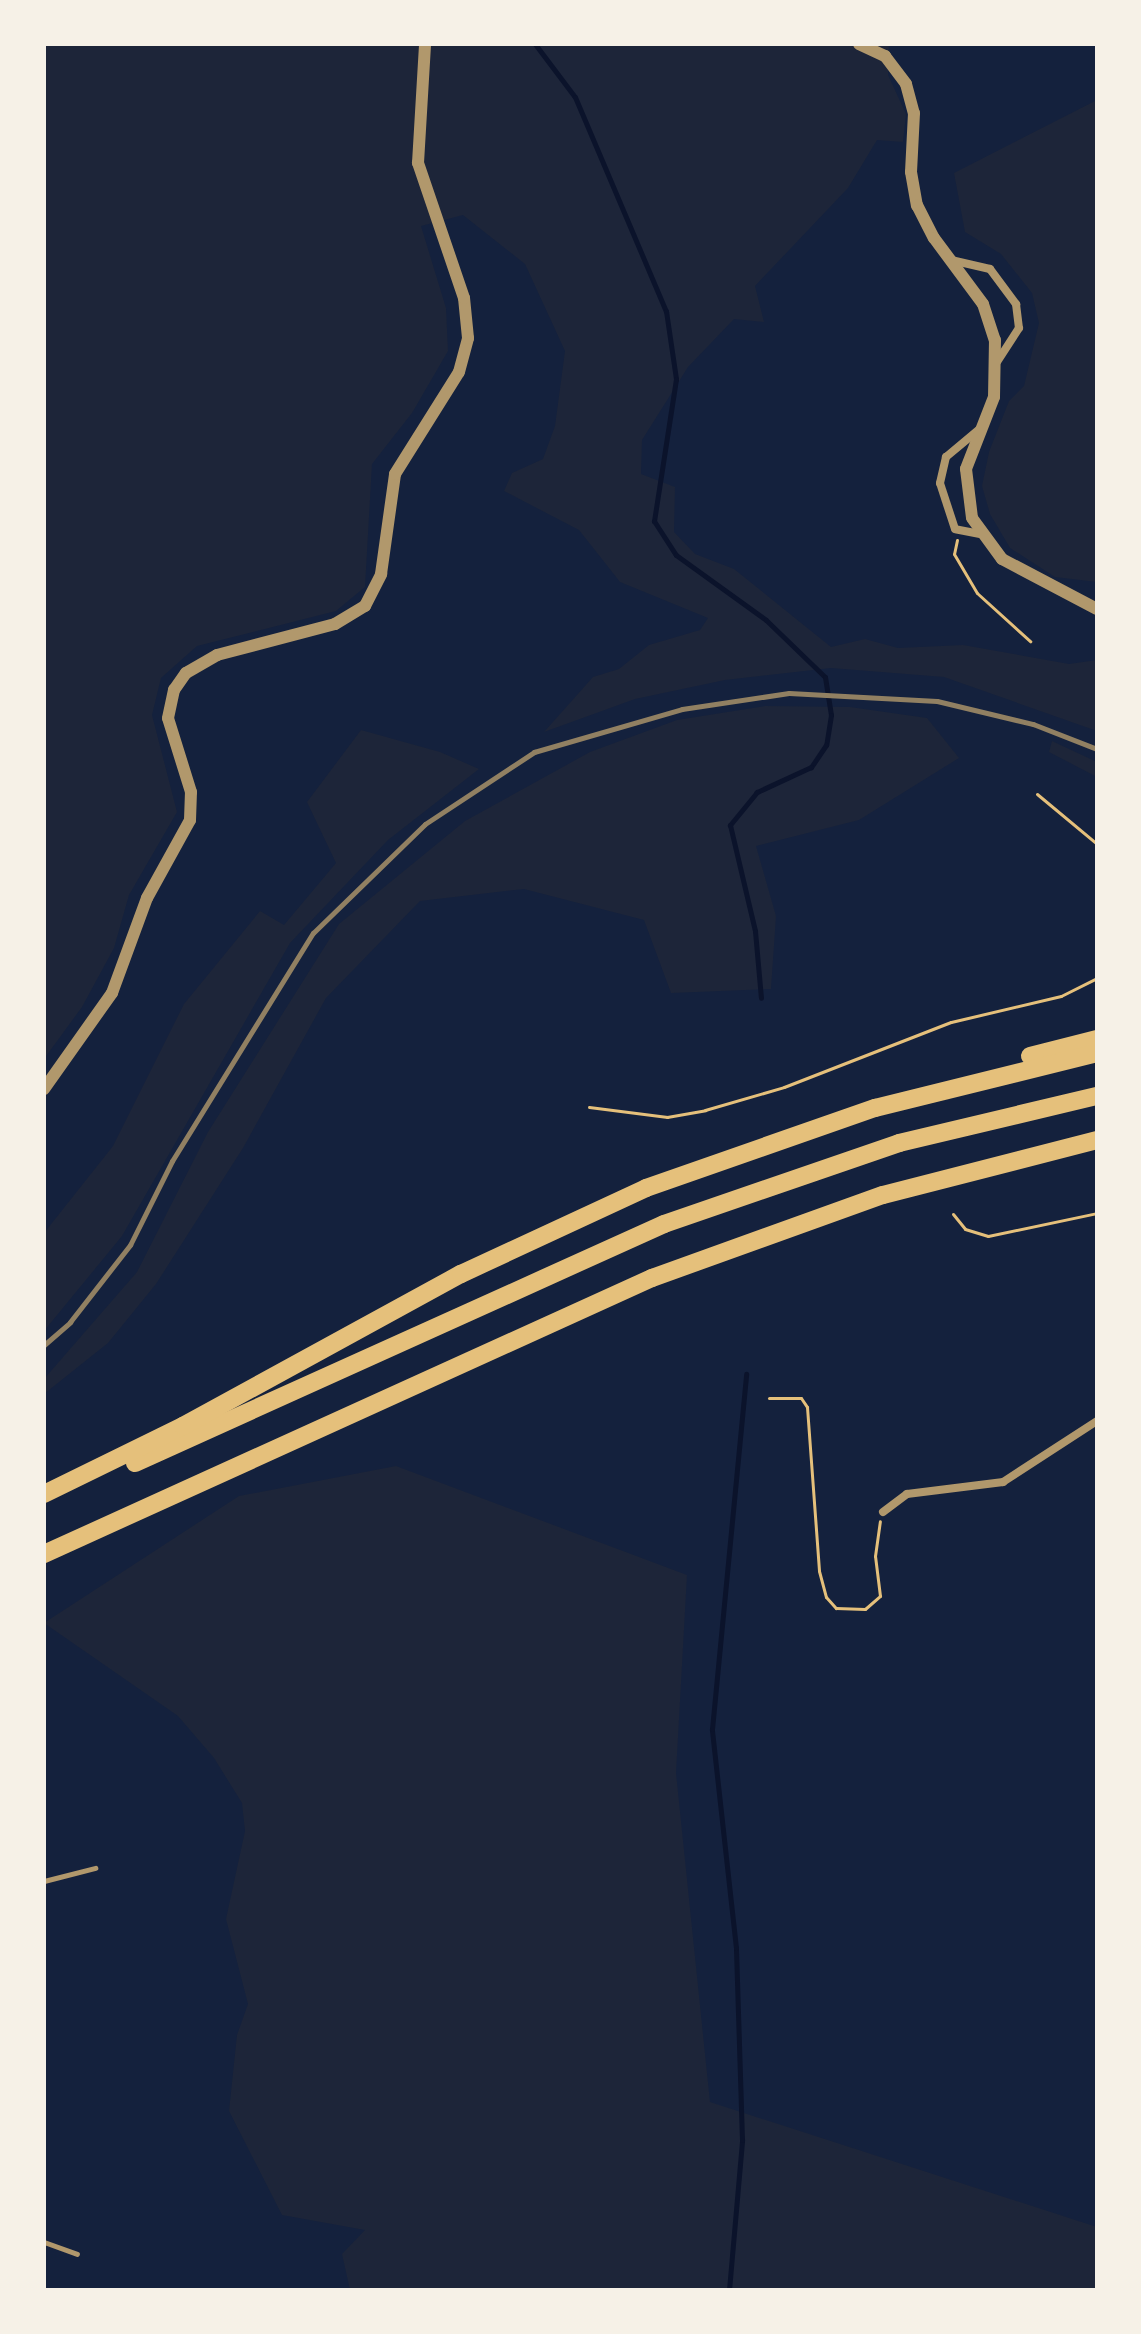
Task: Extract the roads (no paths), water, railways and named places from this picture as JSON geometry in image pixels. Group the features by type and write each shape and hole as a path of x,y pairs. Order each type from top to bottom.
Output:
{"highway":[{"path":"44,1494 183,1426 461,1274 646,1188 870,1103 1097,1039"},
{"path":"742,1151 991,1076 1097,1053"},
{"path":"44,1503 664,1224 899,1143 1097,1096"},
{"path":"44,1554 494,1345 652,1278 836,1211 951,1175 1097,1140"},
{"path":"836,1211 1097,1152"}],"street":[{"path":"44,1089 112,993 147,898 190,820 191,792 168,718 174,690 206,660 335,624 371,600 381,574 395,474 459,372 468,338 464,298 418,163 425,44"},
{"path":"859,44 885,56 906,84 914,113 914,193 927,227 983,304 997,362 994,397 965,479 969,509 980,534 1012,565 1097,609"},
{"path":"951,260 990,269 1016,304 1019,328 997,362"},
{"path":"980,534 961,533 946,513 941,472 951,451 983,426"},
{"path":"883,1512 907,1494 1003,1482 1097,1421"}],"lane":[{"path":"44,1881 95,1868"},
{"path":"44,2242 77,2254"}],"waterway":[{"path":"535,44 575,97 666,311 676,379 654,521 676,555 766,620 825,677 831,715 826,745 811,767 757,792 730,825 755,931 761,998"},
{"path":"729,2290 742,2140 736,1948 712,1729 746,1374"}],"railway":[{"path":"44,1345 70,1322 130,1245 172,1161 313,933 425,824 534,752 682,709 789,693 937,701 1033,724 1097,749"}]}
